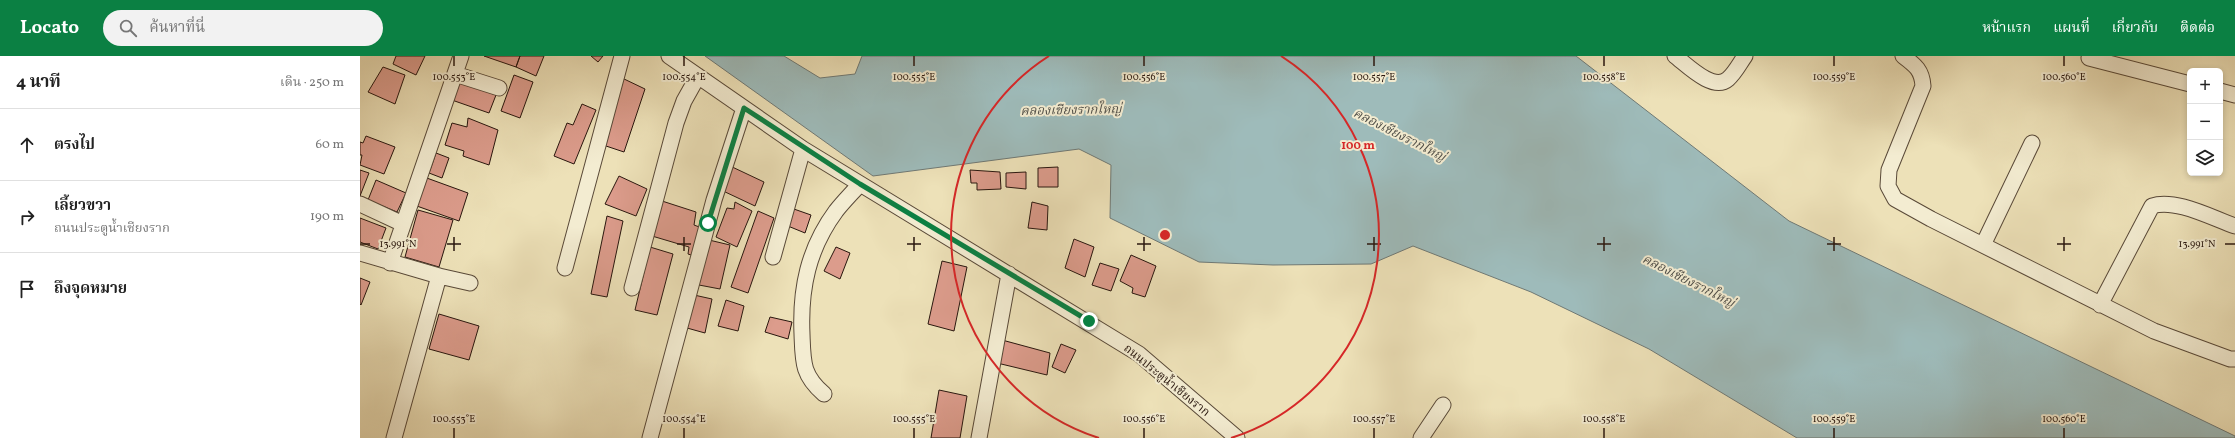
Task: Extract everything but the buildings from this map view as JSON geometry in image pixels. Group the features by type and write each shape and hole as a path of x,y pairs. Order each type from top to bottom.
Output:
{"street":[{"path":"390,263 461,56"},
{"path":"565,268 622,56"},
{"name":"ถนนประตูน้ำเชียงราก","path":"669,56 803,149 1139,354 1237,438"},
{"path":"1675,56 1709,82 1727,80 1745,56"},
{"path":"1903,56 1918,67 1922,75 1923,86 1889,170 1888,186 1895,199 1931,219 2154,331 2230,359 2235,358"},
{"path":"2089,58 2187,83"},
{"path":"455,74 499,88"},
{"path":"632,288 676,122 684,101 698,76"},
{"path":"2223,92 2235,95"},
{"path":"650,438 714,200 744,108"},
{"path":"1983,244 2032,143"},
{"path":"773,257 803,149"},
{"path":"824,394 811,383 805,372 800,308 802,286 810,259 829,223 836,212 860,184"},
{"path":"2100,305 2152,206 2162,202 2174,204 2235,226"},
{"path":"360,204 403,224"},
{"path":"360,253 390,263 470,283"},
{"path":"979,438 1009,274"},
{"path":"394,438 439,276"},
{"path":"1421,438 1443,405"}],"water":[{"name":"คลองเชียงรากใหญ่","path":"705,56 784,56 820,78 855,74 862,56 1576,56 1789,221 2235,436 2235,438 1797,438 1649,349 1531,292 1413,246 1371,264 1273,265 1199,262 1110,218 1111,165 1079,149 873,176"}],"route":[{"path":"708,223 744,108 803,149 1089,321"}]}
